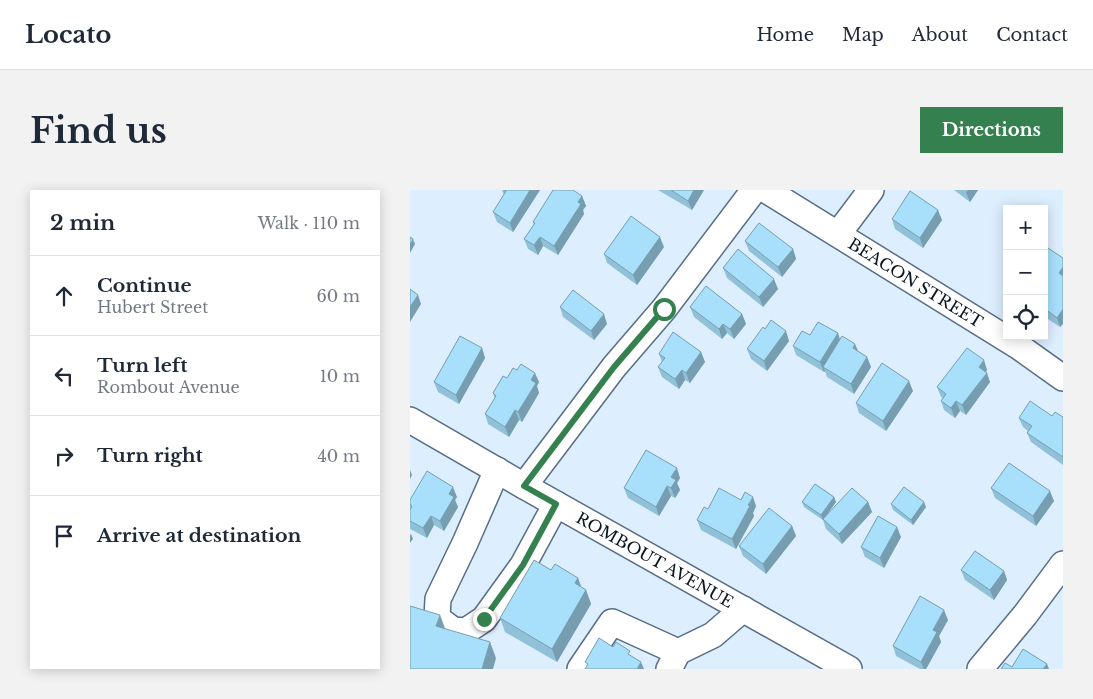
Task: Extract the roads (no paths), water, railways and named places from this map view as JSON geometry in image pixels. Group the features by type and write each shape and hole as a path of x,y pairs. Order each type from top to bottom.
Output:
{"street":[{"path":"524,486 614,367 664,309 754,190"},
{"name":"BEACON STREET","path":"766,190 1018,346 1063,378"},
{"path":"838,234 870,190"},
{"name":"ROMBOUT AVENUE","path":"410,420 850,669"},
{"path":"497,470 438,599 437,618 453,630 466,631 484,619 523,565 556,504"},
{"path":"980,669 1025,615 1063,564"},
{"path":"580,669 612,622 673,660 713,635 743,609"}]}
